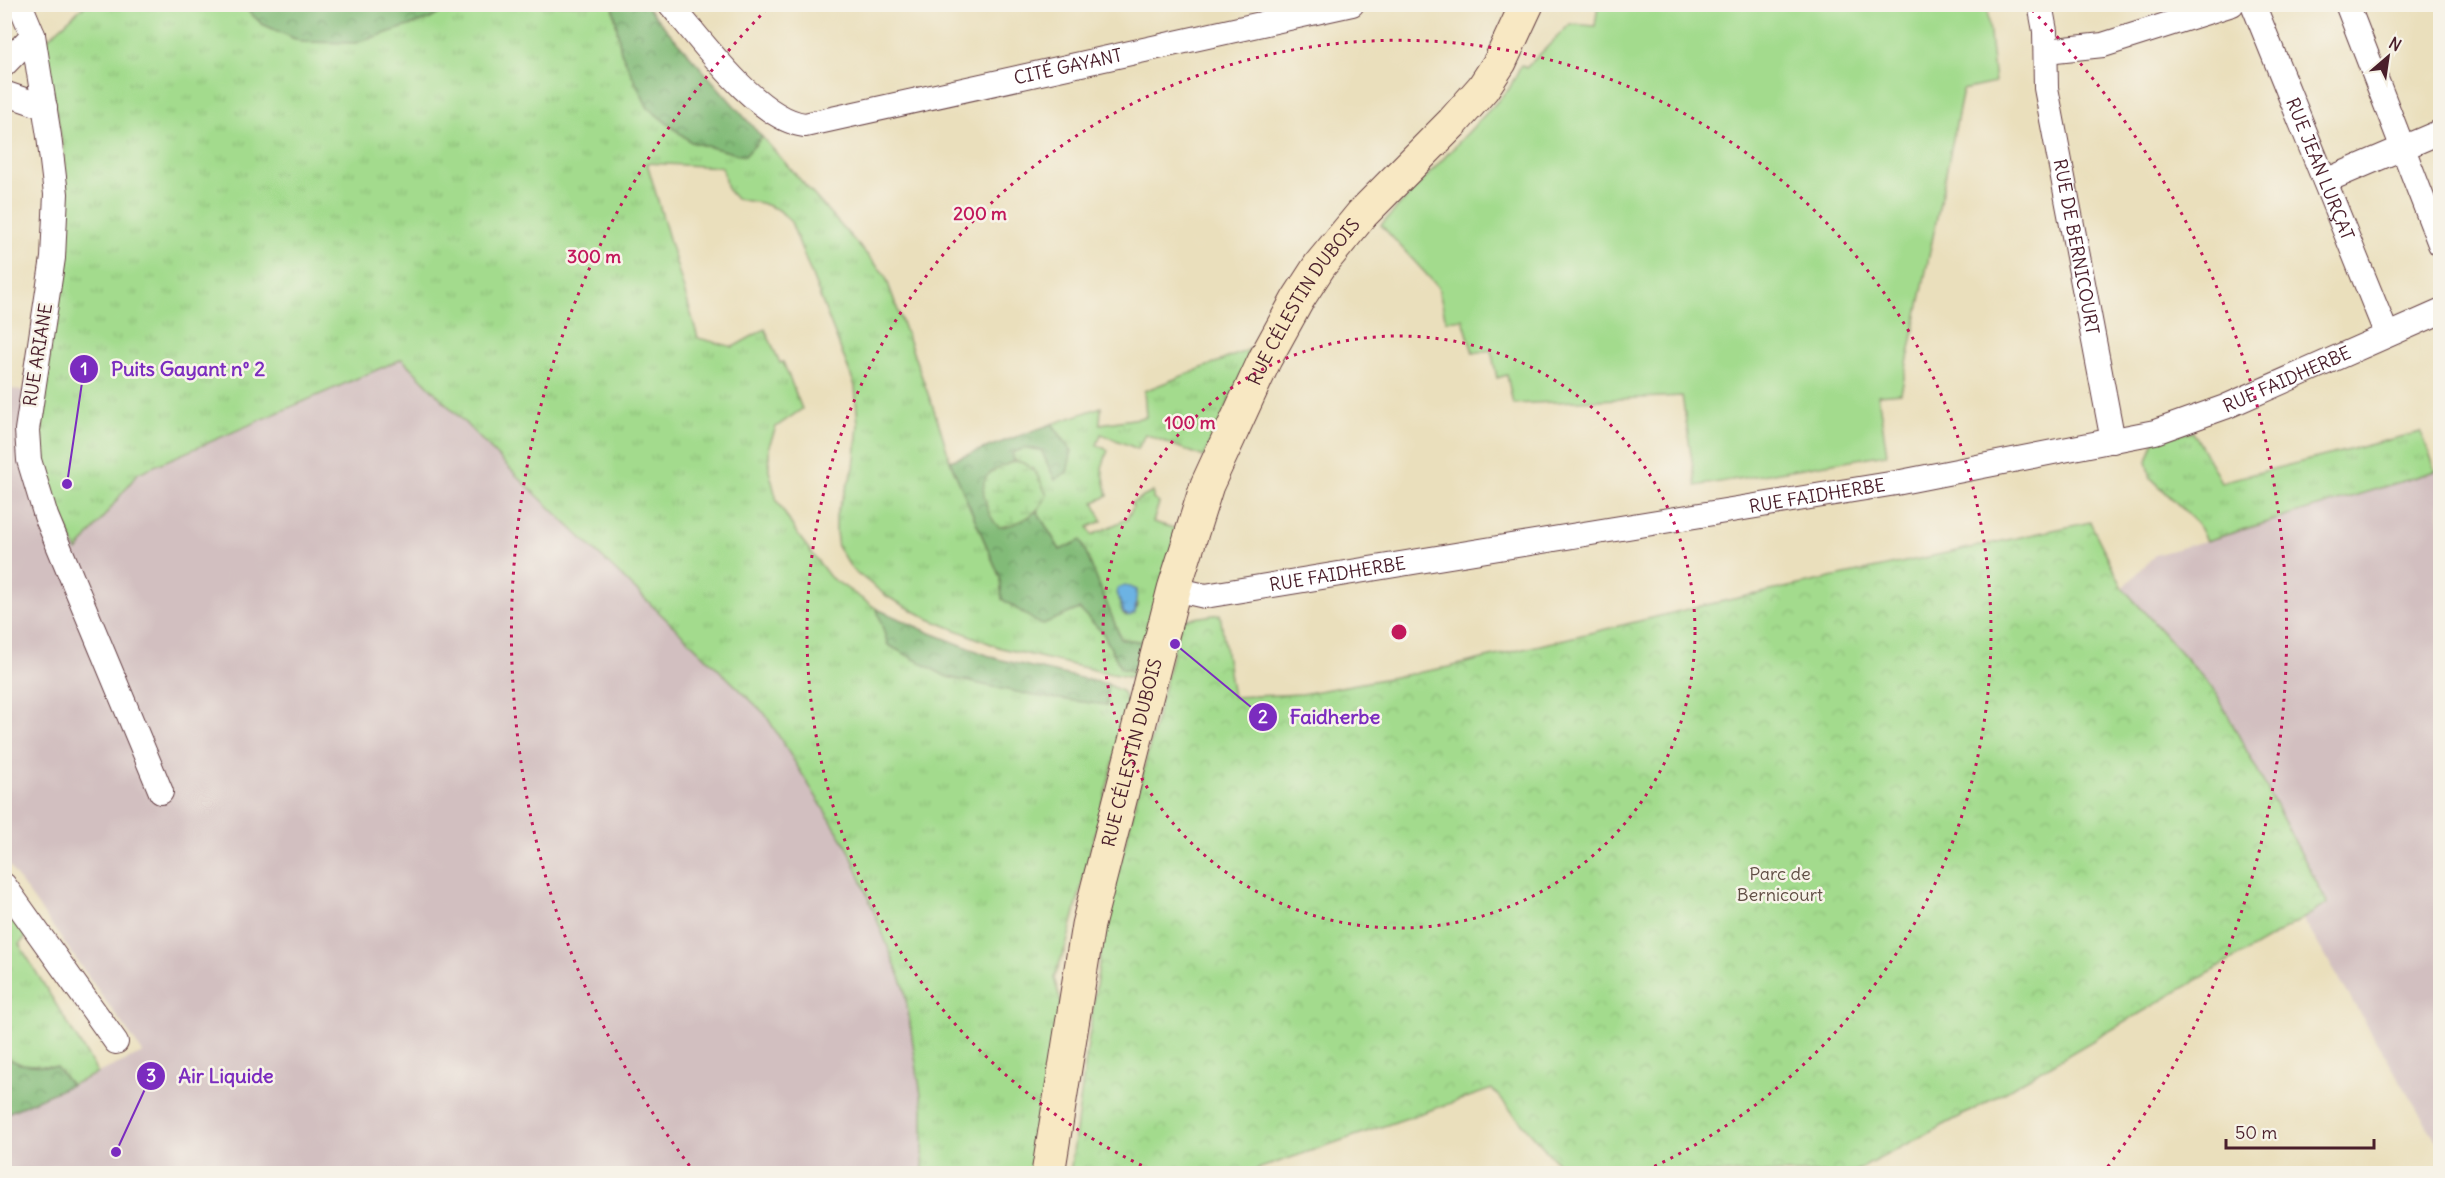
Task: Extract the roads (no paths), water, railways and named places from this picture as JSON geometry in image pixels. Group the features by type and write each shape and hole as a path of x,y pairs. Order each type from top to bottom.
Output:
{"street":[{"name":"RUE ARIANE","path":"21,4 33,35 45,106 54,175 56,216 53,258 30,401 27,430 29,460 46,516 161,792"},
{"name":"CITÉ GAYANT","path":"670,4 740,83 768,110 785,121 806,125 1352,4"},
{"name":"RUE CÉLESTIN DUBOIS","path":"1048,1173 1088,925 1174,589 1193,525 1215,466 1265,359 1298,299 1320,265 1351,225 1453,122 1483,88 1500,62 1527,4"},
{"name":"RUE DE BERNICOURT","path":"2040,4 2045,31 2046,88 2114,441"},
{"path":"2046,51 2103,45 2232,4"},
{"name":"RUE JEAN LURÇAT","path":"2253,4 2387,335"},
{"path":"2346,4 2440,244"},
{"path":"4,65 33,35"},
{"path":"4,74 14,74 40,82"},
{"path":"4,93 45,106"},
{"path":"2325,181 2440,132"},
{"name":"RUE FAIDHERBE","path":"1174,589 1205,596 1896,483 2114,441 2155,432 2203,417 2440,312"},
{"path":"4,885 116,1042"}],"water":[{"path":"1125,585 1137,590 1135,613 1129,616 1123,613 1117,592 1118,588"}],"place":[{"name":"Puits Gayant n° 2","path":"67,484"},
{"name":"Faidherbe","path":"1175,644"},
{"name":"Air Liquide","path":"116,1152"}],"park label":[{"name":"Parc de Bernicourt","path":"1780,884"}]}
